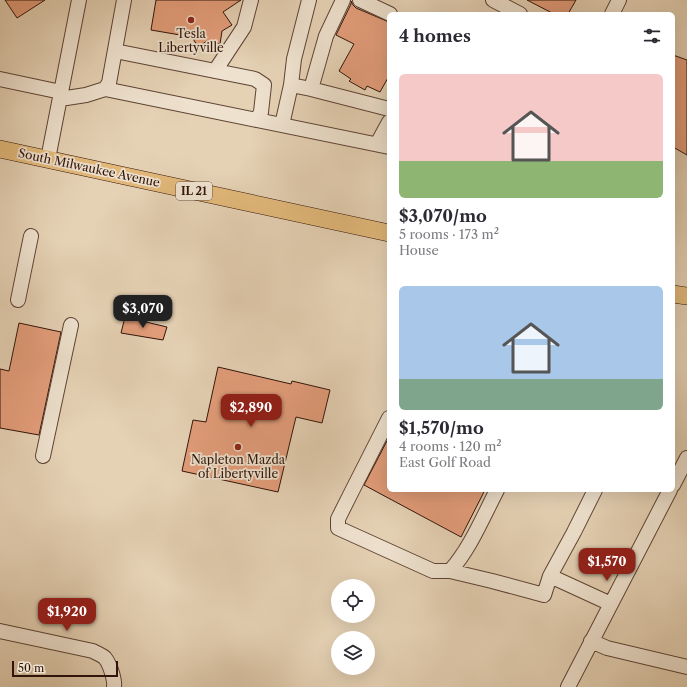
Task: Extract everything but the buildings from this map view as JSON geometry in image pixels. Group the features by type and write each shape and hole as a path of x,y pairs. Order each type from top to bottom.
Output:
{"main road":[{"name":"South Milwaukee Avenue","path":"0,149 387,233"},
{"path":"675,294 687,296"}],"street":[{"path":"67,0 76,15"},
{"path":"48,159 79,0"},
{"path":"105,89 109,83 124,0"},
{"path":"215,71 244,27 251,0"},
{"path":"282,125 291,85 294,59 309,0"},
{"path":"311,89 326,36 343,0"},
{"path":"360,0 387,13"},
{"path":"493,0 504,11"},
{"path":"613,12 619,0"},
{"path":"115,51 255,79 264,85 261,112 257,120"},
{"path":"0,79 61,95 86,95 105,89 383,145 387,130"},
{"path":"291,85 387,108"},
{"path":"18,300 31,236"},
{"path":"43,456 72,325"},
{"path":"387,422 338,519 338,528 432,571 450,571 544,595 550,576 595,492"},
{"path":"675,481 687,458"},
{"path":"450,571 467,548 496,492"},
{"path":"568,687 669,492"},
{"path":"550,576 611,604"},
{"path":"0,631 93,651 104,658 111,669 114,687"},
{"path":"592,641 606,648 687,667"}],"place":[{"name":"Tesla Libertyville","path":"191,20"},
{"name":"Napleton Mazda of Libertyville","path":"238,447"}]}
